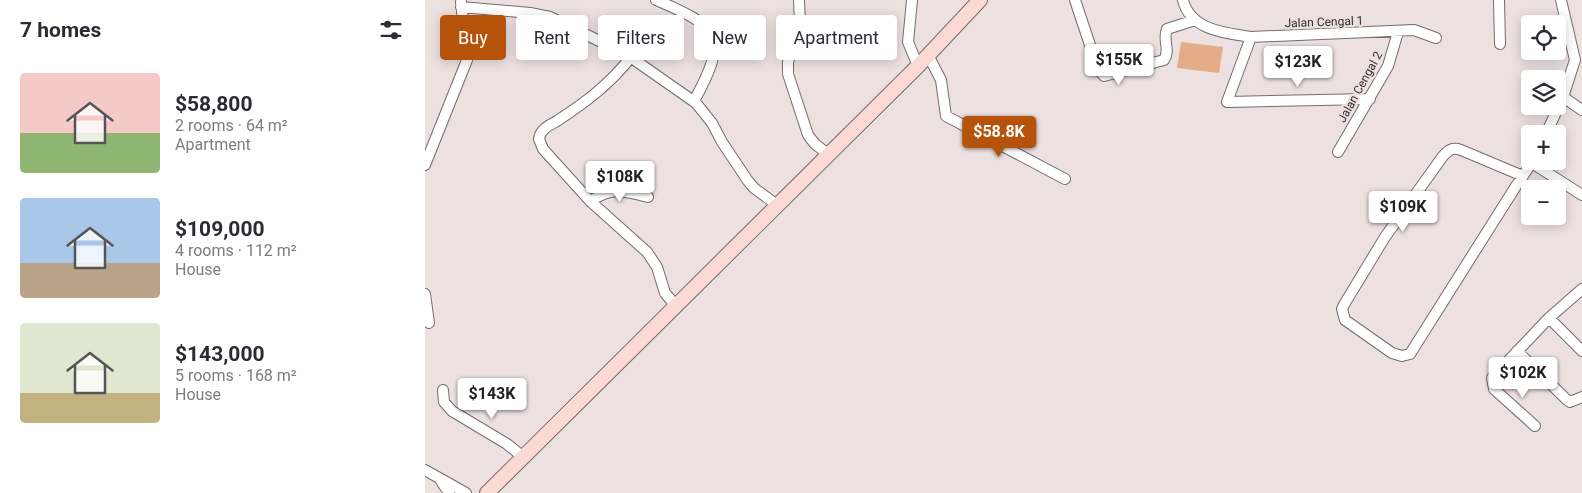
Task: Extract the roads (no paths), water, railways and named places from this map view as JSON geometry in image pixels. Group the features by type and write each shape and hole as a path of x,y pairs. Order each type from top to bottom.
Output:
{"street":[{"path":"656,0 678,4 706,25 714,39 711,67 694,101"},
{"path":"799,0 800,24 788,62 787,74 808,135 815,144 828,154"},
{"path":"912,0 908,42 918,66"},
{"path":"487,493 918,66 980,0"},
{"path":"1075,0 1098,69 1104,76 1164,60 1168,54 1164,35 1167,29 1195,20 1186,9 1183,0"},
{"path":"1499,0 1501,44"},
{"path":"1561,0 1575,60 1566,88"},
{"path":"425,165 467,60 461,3 550,17 598,39"},
{"name":"Jalan Cengal 1","path":"1195,20 1217,32 1251,36 1417,31 1436,38"},
{"name":"Jalan Cengal 2","path":"1338,152 1370,99 1393,55 1399,32"},
{"path":"1251,36 1227,102 1370,99"},
{"path":"928,55 941,80 946,116 1065,179"},
{"path":"629,60 609,84 597,94 539,134 543,149 590,200 647,252 657,267 665,293 676,306"},
{"path":"635,60 694,101 712,123 722,142 748,181 754,188 777,205"},
{"path":"1566,99 1582,110"},
{"path":"1523,176 1461,150 1454,148 1450,150 1443,156 1385,237 1342,309 1345,320 1393,353 1403,356 1410,354 1527,170"},
{"path":"1545,170 1582,195"},
{"path":"590,200 606,192 617,190 648,197"},
{"path":"1535,426 1492,384 1492,378 1549,318 1582,289"},
{"path":"425,294 429,323"},
{"path":"1549,318 1582,351"},
{"path":"1517,351 1570,402 1582,397"},
{"path":"443,390 444,402 452,411 499,439 523,458"},
{"path":"425,470 441,481 449,493"},
{"path":"441,481 448,482 466,493"}]}
